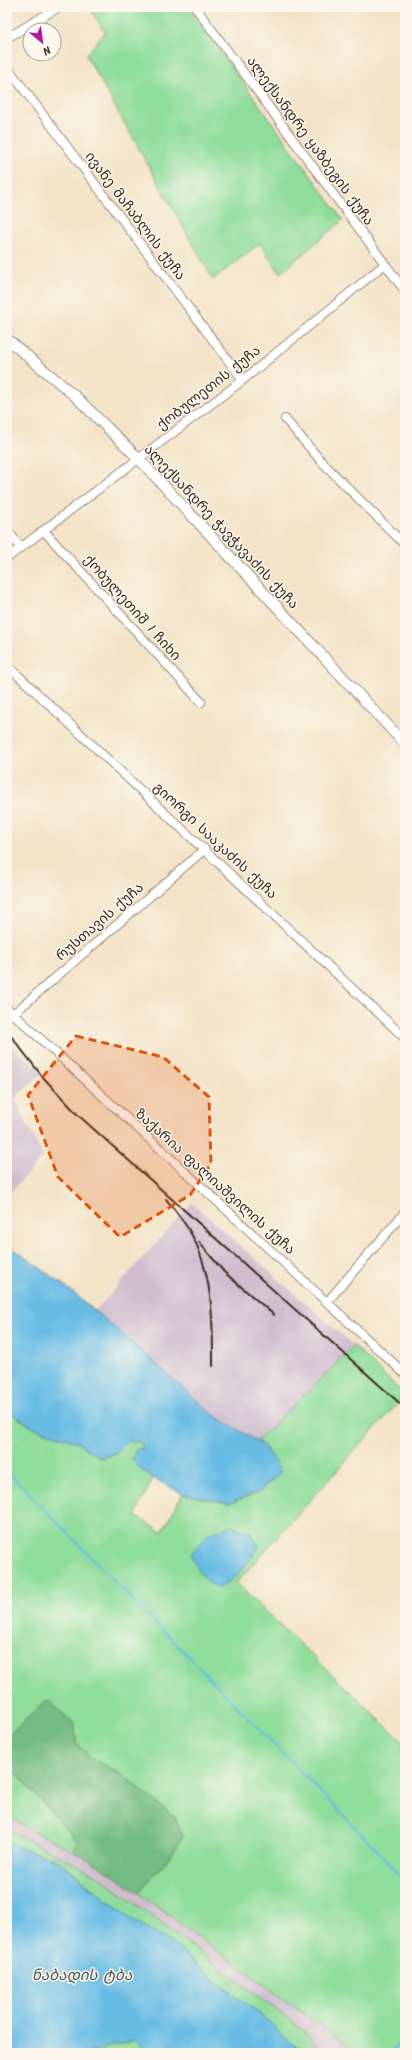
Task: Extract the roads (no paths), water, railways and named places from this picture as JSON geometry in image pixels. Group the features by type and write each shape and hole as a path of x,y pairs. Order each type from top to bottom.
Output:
{"street":[{"path":"7,38 59,7"},
{"name":"ალექსანდრე ყაზბეგის ქუჩა","path":"195,7 405,291"},
{"name":"ივანე მაჩაბლის ქუჩა","path":"7,67 243,380"},
{"name":"ქობულეთის ქუჩა","path":"7,558 243,380 385,264"},
{"name":"ალექსანდრე ჭავჭავაძის ქუჩა","path":"7,338 75,396 139,459 405,744"},
{"path":"285,419 322,462 405,545"},
{"path":"7,530 21,548"},
{"name":"ქობულეთიშ I ჩიხი","path":"44,531 200,702"},
{"name":"გიორგი სააკაძის ქუჩა","path":"7,665 405,1038"},
{"name":"რუსთავის ქუჩა","path":"10,1011 205,849"},
{"name":"ზაქარია ფალიაშვილის ქუჩა","path":"10,1011 405,1374"},
{"path":"327,1302 405,1212"}],"water":[{"path":"7,1244 65,1286 126,1337 211,1413 264,1446 281,1472 259,1492 229,1503 183,1494 153,1478 140,1469 132,1458 137,1449 143,1448 141,1442 128,1441 115,1453 101,1458 77,1442 32,1427 7,1410"},
{"path":"231,1526 250,1532 259,1546 237,1575 219,1588 208,1582 201,1574 191,1554 208,1534"},
{"name":"ნაბადის ტბა","path":"7,1839 18,1847 57,1860 128,1917 175,1945 209,1976 262,2016 292,2044 305,2053 150,2053 134,2040 85,2053 7,2053"}],"waterway":[{"path":"7,1471 389,1862 405,1882"},
{"path":"391,2053 405,2038"}],"railway":[{"path":"7,1031 42,1076 78,1115 405,1408"},
{"path":"166,1199 180,1216 192,1235 203,1262 207,1277 211,1306 213,1366"},
{"path":"199,1242 224,1272 274,1315"}]}
